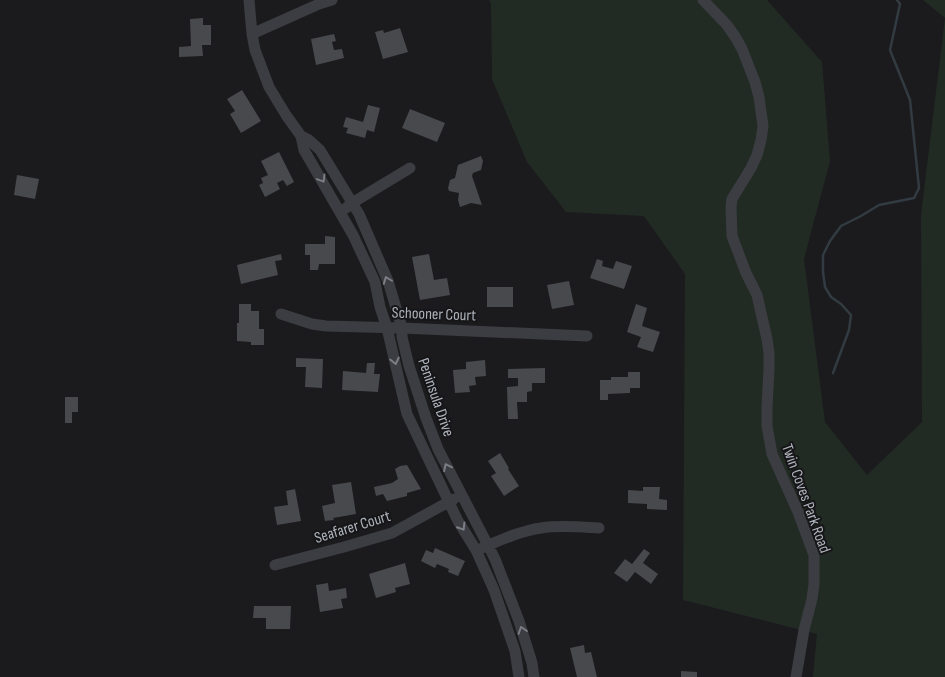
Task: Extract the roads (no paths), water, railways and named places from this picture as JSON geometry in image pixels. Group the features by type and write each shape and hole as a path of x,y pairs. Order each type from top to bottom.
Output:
{"street":[{"name":"Peninsula Drive","path":"249,0 255,50 269,87 301,136 304,150 341,213 376,282 380,307 387,328 407,414 458,521 476,550 494,590 514,651 519,677"},
{"path":"252,34 332,0"},
{"name":"Twin Coves Park Road","path":"703,0 713,9 736,38 742,49 755,82 760,106 762,140 751,168 732,199 732,236 757,295 768,340 770,369 766,408 772,454 798,512 814,555 812,599 804,630 796,677"},
{"name":"Peninsula Drive","path":"301,136 309,140 320,150 359,214 388,282 402,328 402,337 409,366 426,418 438,449 495,559 519,621 532,663 534,677"},
{"path":"341,213 352,203 410,168"},
{"name":"Schooner Court","path":"281,314 312,324 326,326 587,336"},
{"name":"Seafarer Court","path":"275,565 392,533 462,494"},
{"path":"476,550 521,532 540,528 554,526 599,528"}],"waterway":[{"path":"833,373 849,330 851,315 831,297 825,287 823,255 841,226 879,205 914,198 919,188 910,100 890,50 900,4 897,0"}]}
